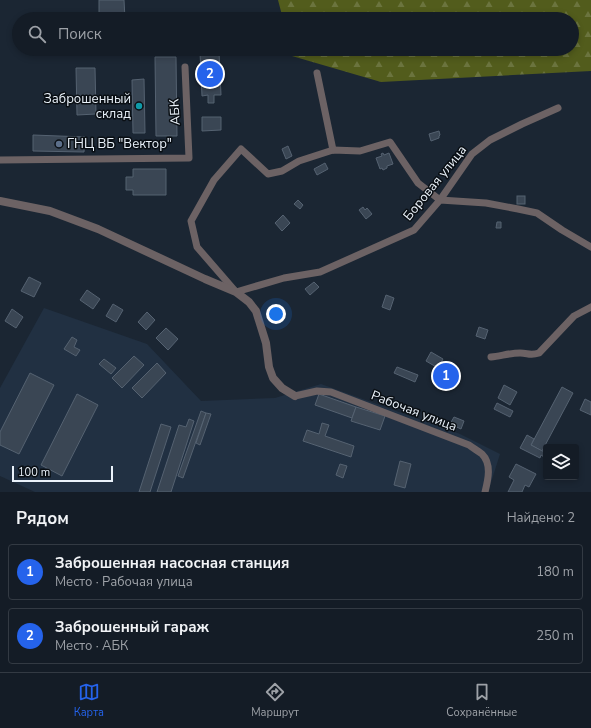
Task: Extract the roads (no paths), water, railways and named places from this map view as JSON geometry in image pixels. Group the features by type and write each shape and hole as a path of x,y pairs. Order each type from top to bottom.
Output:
{"street":[{"name":"АБК","path":"0,160 189,158 185,67"},
{"path":"317,73 333,150"},
{"name":"Боровая улица","path":"236,292 284,278 320,272 414,230 440,200 472,154 490,140 558,108"},
{"path":"295,396 282,388 272,378 266,343 256,311 249,302 236,292 197,247 191,221 214,180 241,149 268,174 282,171 299,161 333,150 360,151 390,142 418,183 440,200 486,203 537,213 591,247"},
{"path":"0,201 50,211 98,229 198,276 236,292"},
{"path":"491,357 507,354 521,353 533,355 539,353 574,316 591,307"},
{"name":"Рабочая улица","path":"295,396 317,391 331,392 469,445 483,455 487,461 489,473 485,492"}],"place":[{"name":"Заброшенный гараж","path":"210,74"},
{"name":"Заброшенный склад","path":"139,106"},
{"name":"ГНЦ ВБ \"Вектор\"","path":"59,144"},
{"name":"Заброшенная насосная станция","path":"446,376"}]}
